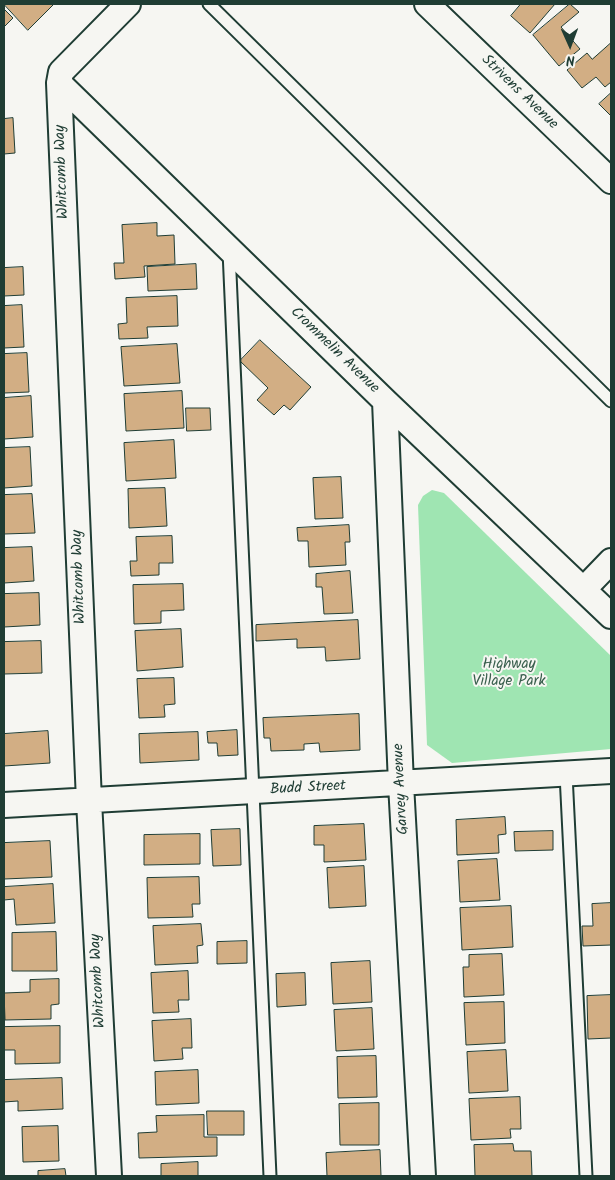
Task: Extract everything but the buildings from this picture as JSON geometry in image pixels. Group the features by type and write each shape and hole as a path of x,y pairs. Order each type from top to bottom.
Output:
{"street":[{"path":"59,82 62,72 128,4"},
{"name":"Strivens Avenue","path":"427,4 611,181"},
{"name":"Crommelin Avenue","path":"59,82 384,401 584,588 611,616"},
{"name":"Whitcomb Way","path":"59,82 89,801 109,1176"},
{"name":"Garvey Avenue","path":"384,401 401,784 423,1176"},
{"path":"584,588 611,562"},
{"name":"Budd Street","path":"4,806 611,771"}],"lane":[{"path":"209,4 611,401"},
{"path":"229,249 270,1176"},
{"path":"566,774 586,1176"}],"green space":[{"name":"Highway Village Park","path":"432,490 444,493 611,656 611,749 452,763 427,745 418,505 423,496"}]}
